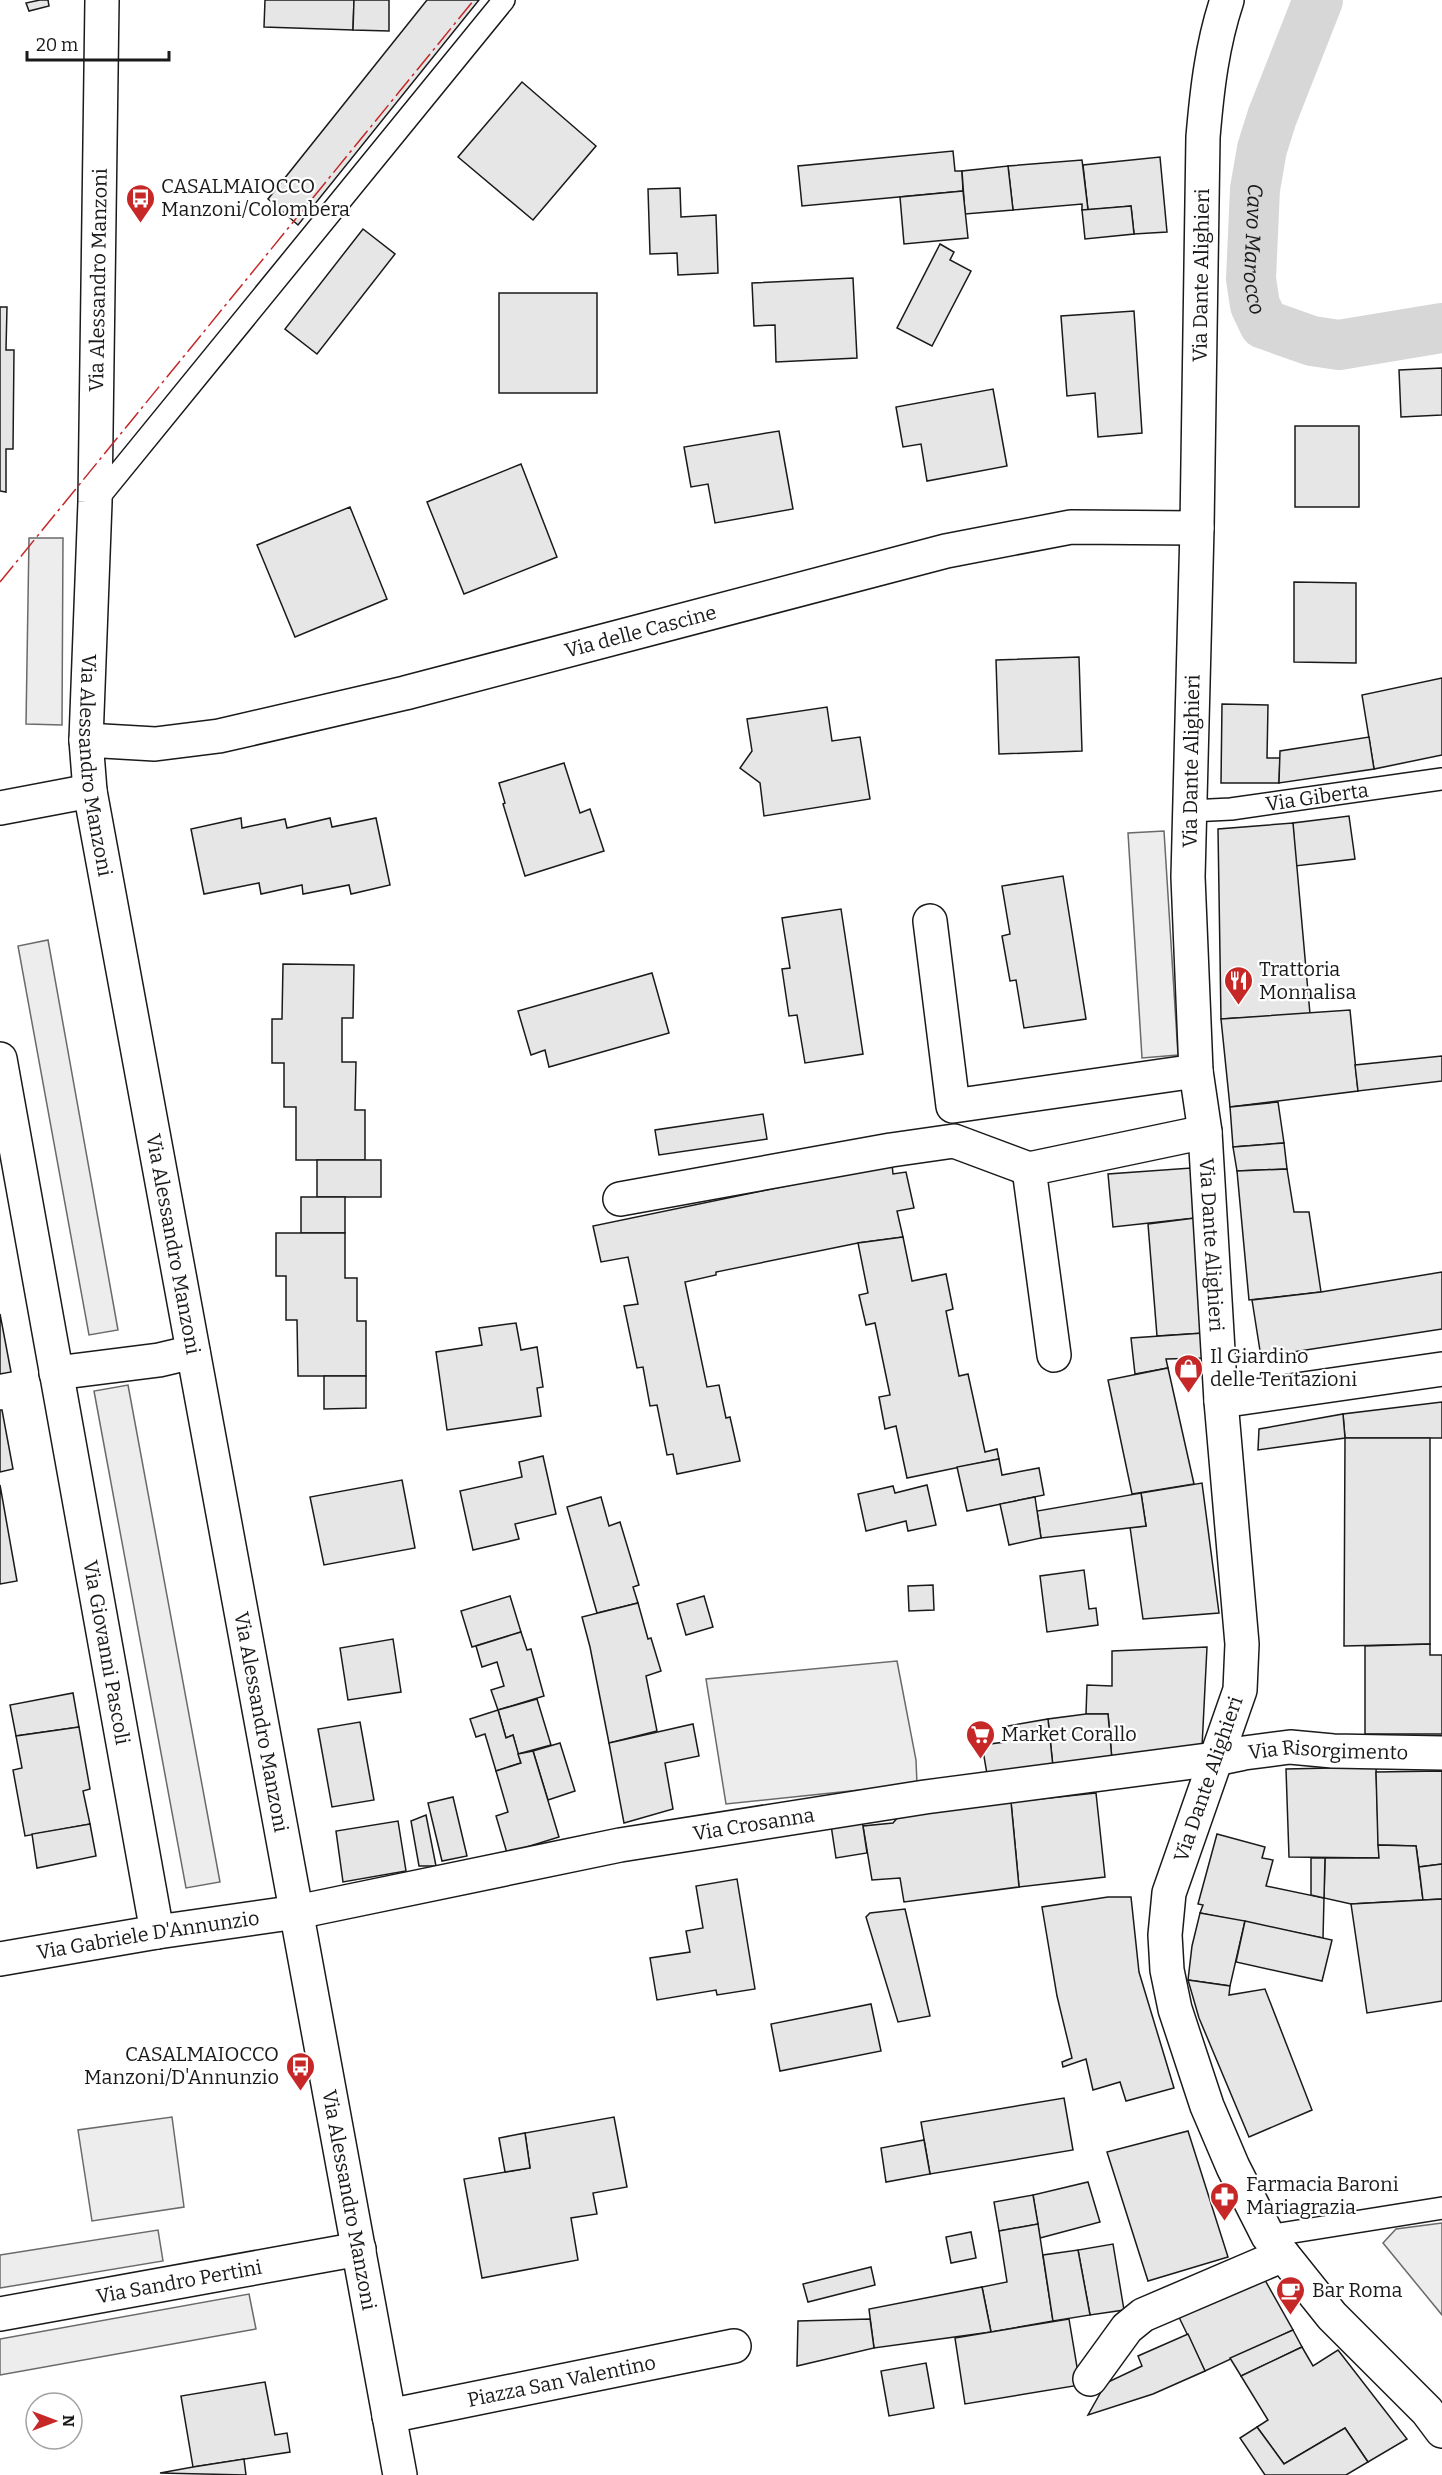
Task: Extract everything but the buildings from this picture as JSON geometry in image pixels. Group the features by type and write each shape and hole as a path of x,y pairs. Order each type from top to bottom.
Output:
{"street":[{"name":"Via Alessandro Manzoni","path":"102,0 95,502 86,740 90,791 400,2475"},
{"name":"Via Dante Alighieri","path":"1227,0 1218,27 1208,80 1203,137 1197,528 1188,877 1196,1071 1205,1132 1221,1401 1242,1644 1240,1690 1169,1893 1165,1935 1167,1970 1175,2009 1207,2106 1233,2167 1275,2246 1332,2316 1437,2416"},
{"name":"Via delle Cascine","path":"86,740 155,744 219,736 405,693 946,551 1059,529 1081,527 1197,528"},
{"path":"0,808 90,791"},
{"path":"930,921 953,1106 1196,1071"},
{"name":"Via Giovanni Pascoli","path":"0,1059 12,1198 56,1373 157,1932"},
{"path":"620,1199 891,1150 954,1141 1029,1169 1205,1132"},
{"path":"1029,1169 1054,1355"},
{"path":"56,1373 159,1360 193,1352"},
{"path":"1221,1401 1442,1369"},
{"name":"Via Risorgimento","path":"1215,1759 1290,1747 1333,1751 1442,1753"},
{"name":"Via Crosanna","path":"297,1912 631,1843 925,1797 1215,1759"},
{"name":"Via Gabriele D'Annunzio","path":"0,1959 157,1932 297,1912"},
{"path":"1089,2379 1128,2328 1143,2315 1275,2246"},
{"name":"Via Sandro Pertini","path":"0,2314 358,2249"},
{"name":"Piazza San Valentino","path":"389,2416 734,2346"}],"lane":[{"path":"95,502 504,0"},
{"name":"Via Giberta","path":"1190,811 1231,809 1442,779"},
{"path":"1275,2246 1442,2208"}],"shaded area":[{"path":"29,538 63,538 62,725 26,724"},
{"path":"1164,831 1178,1055 1142,1058 1128,833"},
{"path":"48,940 118,1330 89,1335 18,946"},
{"path":"128,1385 220,1882 186,1888 94,1391"},
{"path":"897,1661 916,1760 917,1784 726,1804 706,1679"},
{"path":"172,2117 184,2207 92,2221 78,2130"},
{"path":"1442,2223 1442,2315 1383,2243 1396,2229"},
{"path":"158,2230 163,2261 0,2288 0,2255"},
{"path":"249,2294 256,2329 0,2375 0,2339"}],"waterway":[{"name":"Cavo Marocco","path":"1318,0 1272,117 1262,149 1255,189 1251,279 1255,305 1264,324 1312,341 1339,345 1442,328"}],"power":[{"path":"0,582 474,0"}],"place":[{"name":"CASALMAIOCCO Manzoni/Colombera","path":"140,224"},
{"name":"Trattoria Monnalisa","path":"1238,1006"},
{"name":"Il Giardino delle Tentazioni","path":"1189,1394"},
{"name":"Market Corallo","path":"980,1760"},
{"name":"CASALMAIOCCO Manzoni/D'Annunzio","path":"300,2092"},
{"name":"Farmacia Baroni Mariagrazia","path":"1225,2222"},
{"name":"Bar Roma","path":"1291,2316"}]}
